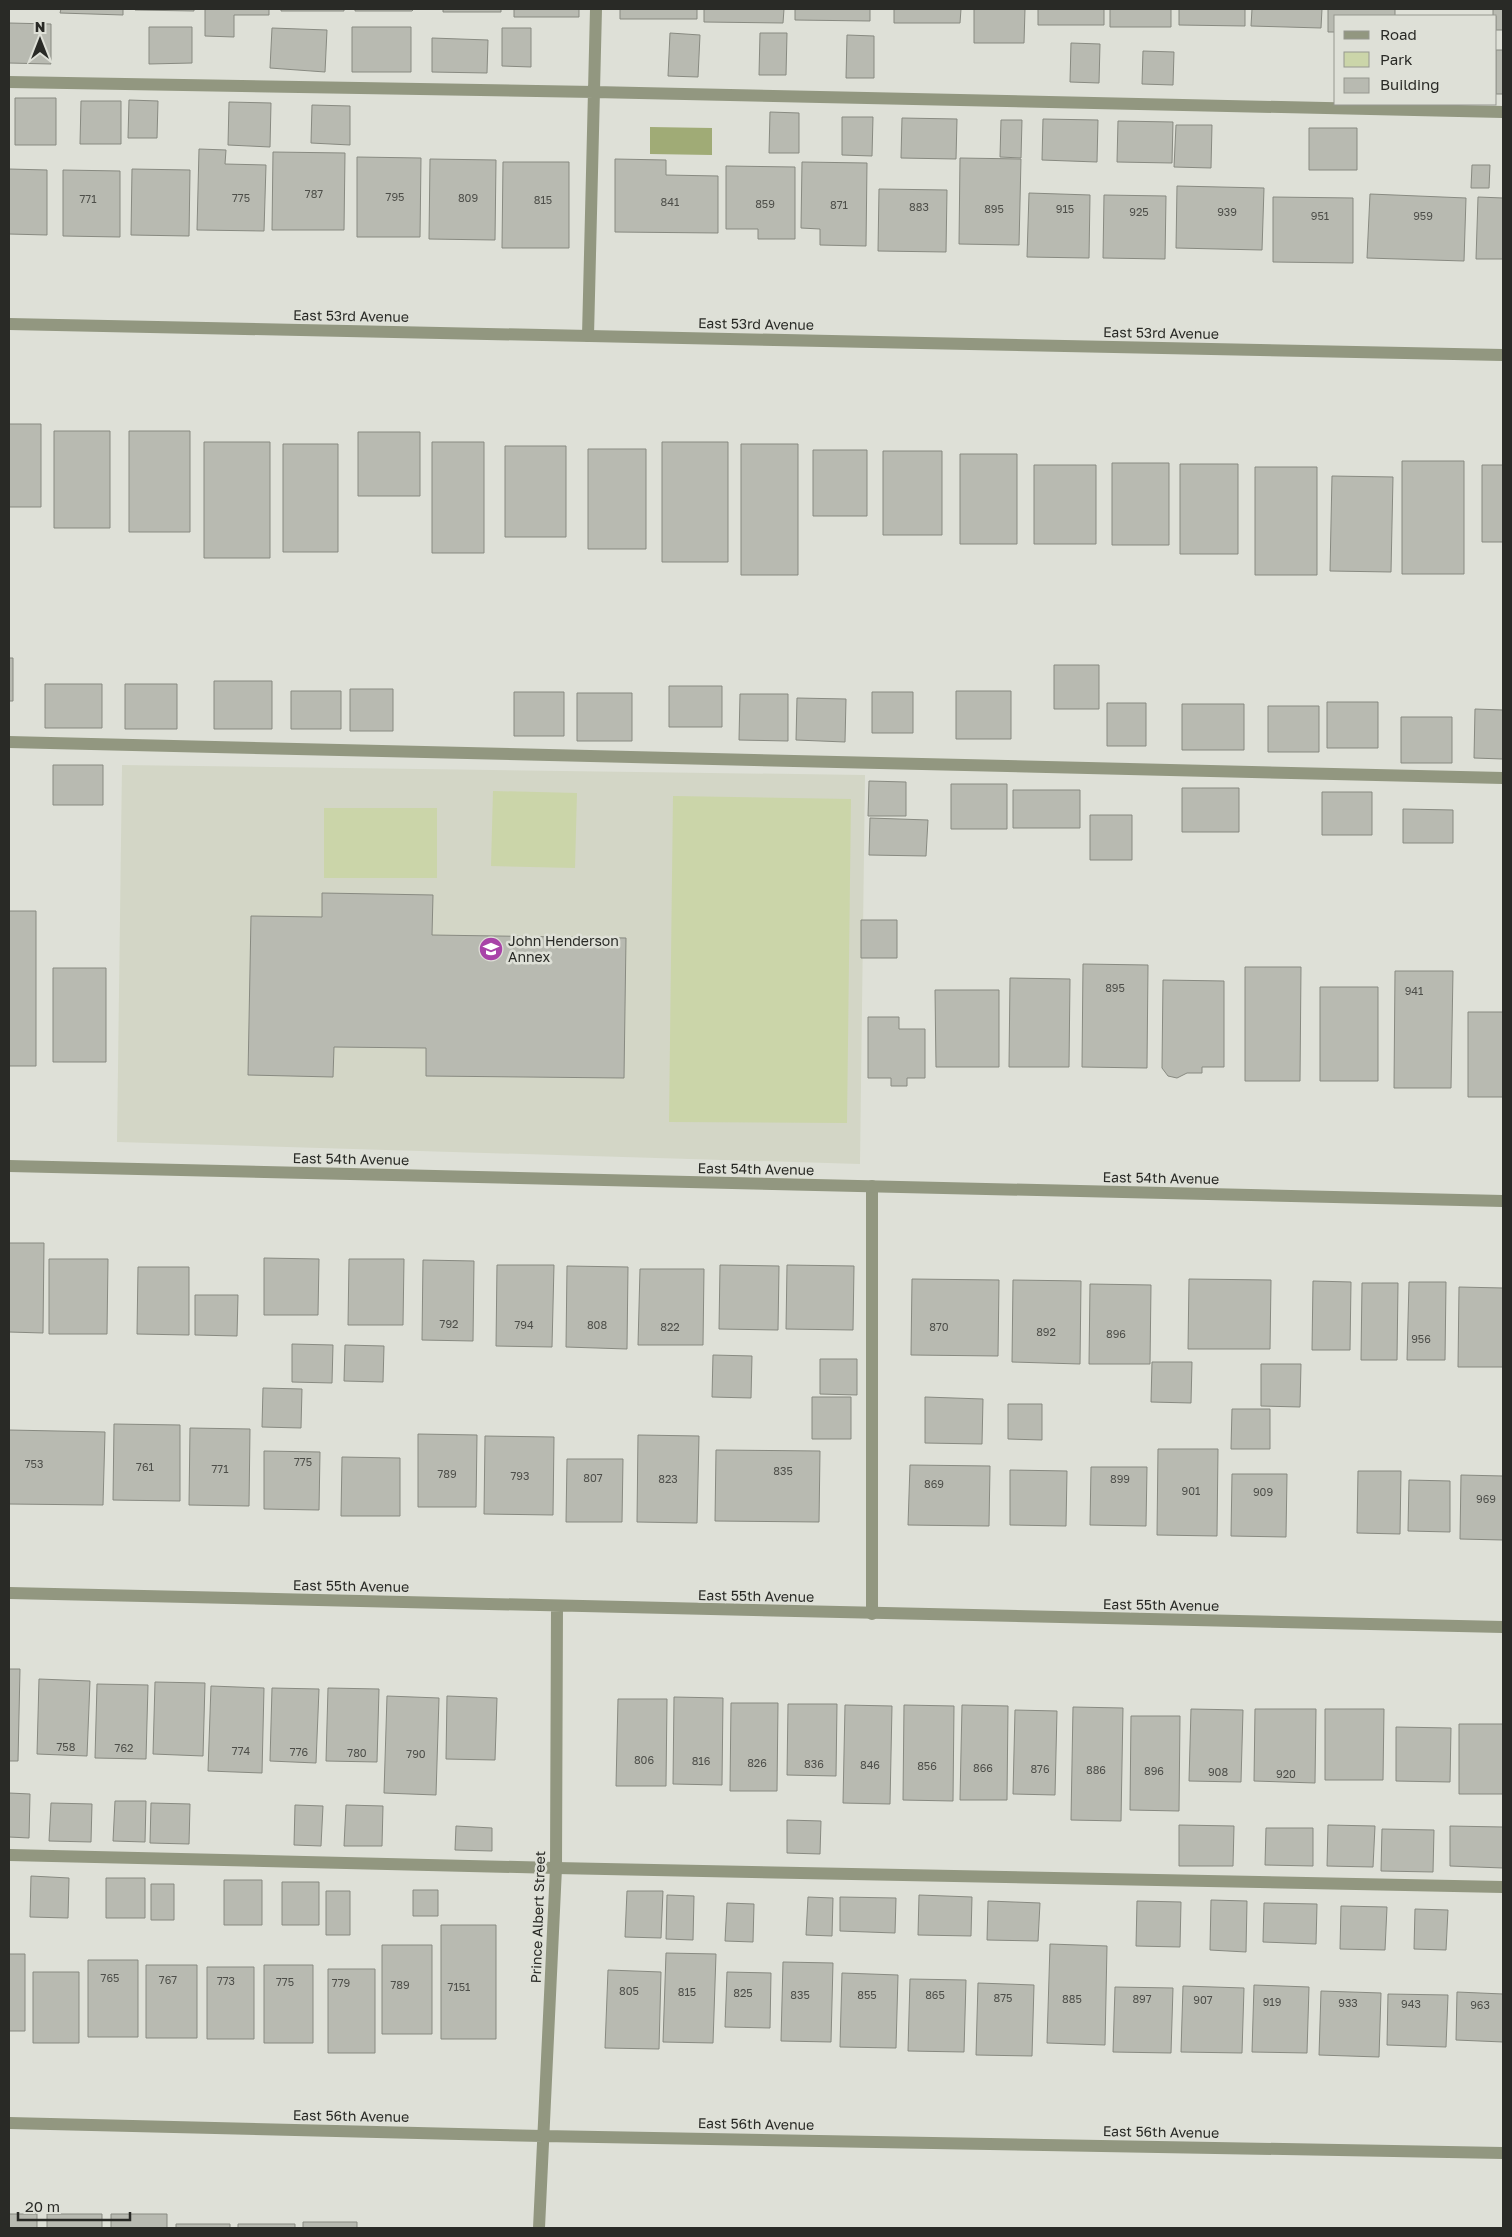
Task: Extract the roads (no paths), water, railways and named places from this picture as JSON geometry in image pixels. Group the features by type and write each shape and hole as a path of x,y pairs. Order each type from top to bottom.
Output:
{"street":[{"path":"588,336 596,9"},
{"path":"9,82 594,92 1503,112"},
{"name":"East 53rd Avenue","path":"9,324 1503,354"},
{"path":"9,742 1503,778"},
{"name":"East 54th Avenue","path":"9,1166 1503,1201"},
{"path":"872,1186 872,1614"},
{"name":"East 55th Avenue","path":"9,1592 872,1614 1503,1627"},
{"name":"Prince Albert Street","path":"539,2228 556,1868 557,1606"},
{"path":"9,1855 1503,1887"},
{"name":"East 56th Avenue","path":"9,2123 543,2136 1503,2153"}],"place":[{"name":"John Henderson Annex","path":"491,949"}]}
